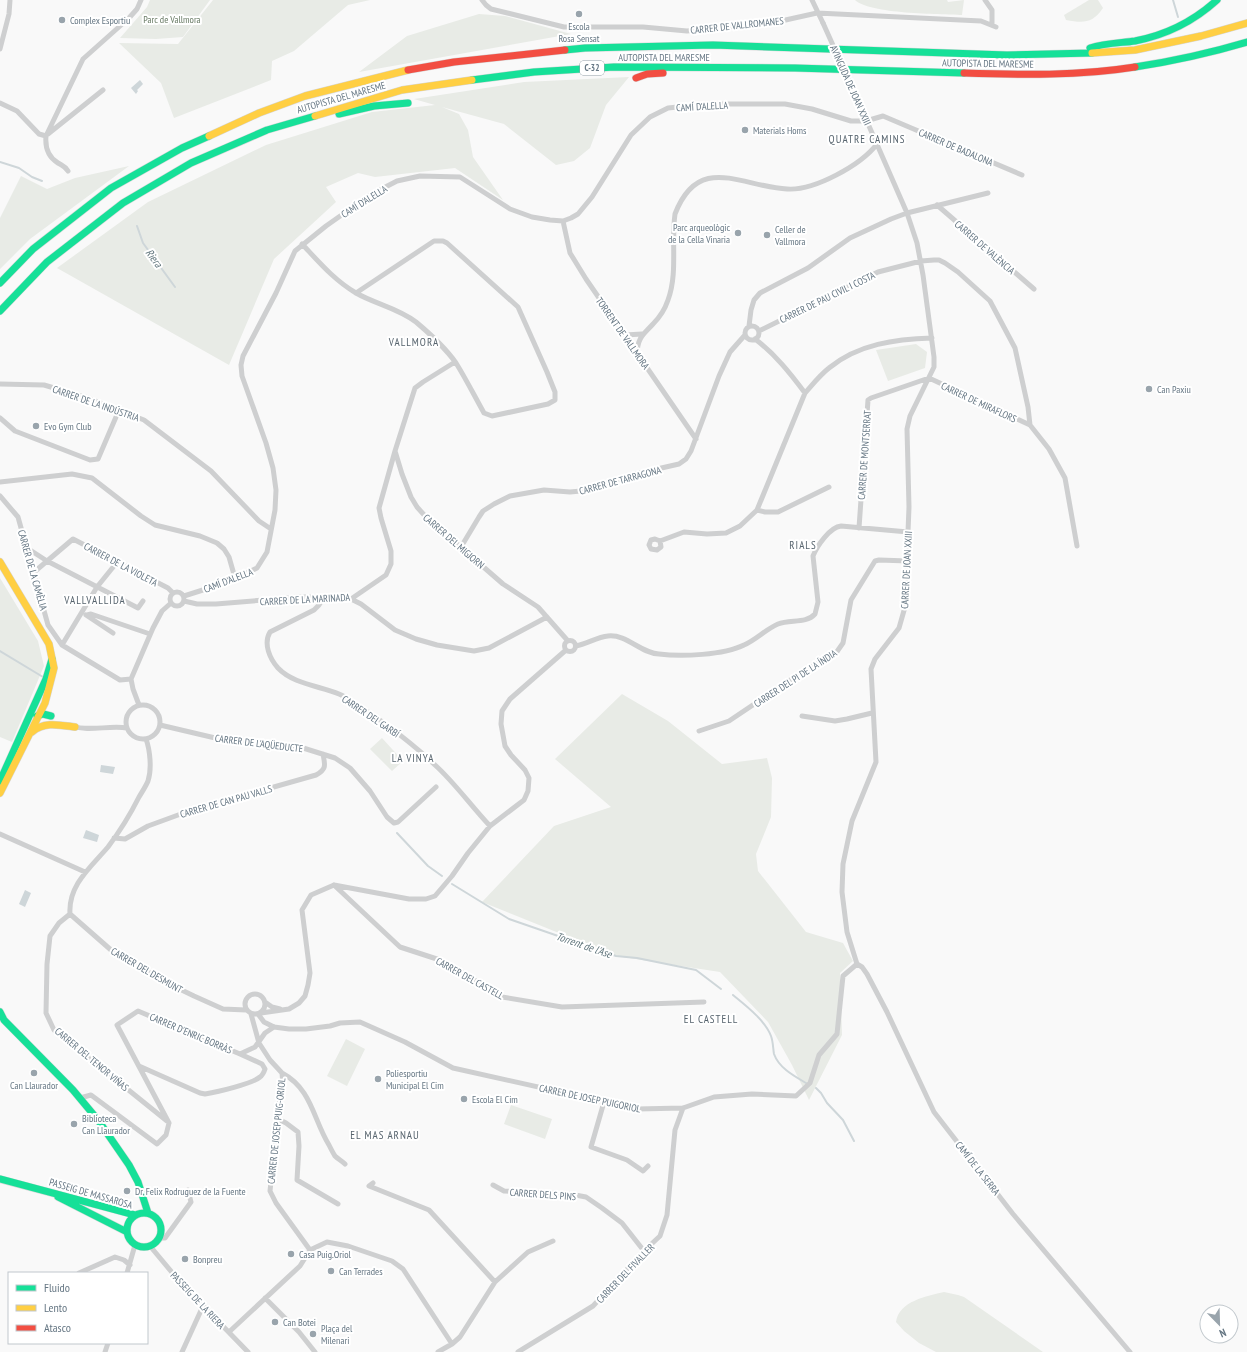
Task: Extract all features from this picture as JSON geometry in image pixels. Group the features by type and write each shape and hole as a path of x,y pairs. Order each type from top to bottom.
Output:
{"main road":[{"path":"1080,54 1092,47 1135,41 1154,36 1192,19 1206,10 1217,0"},
{"name":"AUTOPISTA DEL MARESME","path":"0,283 33,249 111,188 182,148 259,113 299,99 399,72 454,62 585,48 713,44 1007,55 1080,54 1141,48 1201,36 1247,24"},
{"name":"AUTOPISTA DEL MARESME","path":"0,311 47,262 123,203 191,163 267,130 402,90 534,72 614,67 795,68 1003,74 1078,73 1129,68 1167,62 1245,44"},
{"path":"636,78 647,74 795,68"},
{"path":"267,130 374,106 408,103"},
{"path":"0,562 49,644 54,668 45,703 0,793"},
{"path":"47,725 40,721 36,711 42,697 52,657"},
{"path":"0,781 46,679"},
{"path":"45,703 51,716 57,721 63,723"},
{"path":"11,756 16,753 31,720 43,714 51,716"},
{"path":"25,742 35,729 40,726 75,727"},
{"path":"0,1012 4,1020 80,1098 127,1160 138,1182 148,1213"},
{"name":"PASSEIG DE MASSAROSA","path":"0,1179 135,1215"},
{"name":"PASSEIG DE MASSAROSA","path":"42,1189 127,1232"},
{"path":"148,1213 159,1221 161,1227 159,1238 150,1246 143,1247 135,1245 127,1232 129,1222 135,1215 148,1213"}],"street":[{"path":"0,47 9,14 10,0"},
{"path":"68,171 64,165 58,163 49,154 45,144 46,136 83,60 129,18 137,9 141,0"},
{"name":"CARRER DE VALLROMANES","path":"482,0 486,6 491,9 564,28 643,27 687,31 772,23 818,12 980,21 994,26 992,10 985,0"},
{"name":"AVINGUDA DE JOAN XXIII","path":"812,0 907,213 918,243 921,261"},
{"path":"46,136 103,90"},
{"path":"0,103 17,111 39,134 46,136"},
{"name":"CAMÍ D'ALELLA","path":"184,599 257,568 267,552 275,510 276,490 273,468 266,444 242,376 241,365 243,356 270,306 295,251 302,244 370,195 397,181 420,176 460,177 510,209 532,217 563,221 578,214 592,198 631,135 650,117 668,108 708,104 785,104 812,109 850,122 866,121"},
{"name":"CARRER DE BADALONA","path":"866,121 883,116 1022,175"},
{"path":"637,353 642,334 661,314 668,301 673,278 675,214 678,204 690,188 703,180 717,176 789,190 803,188 830,178 863,158 877,144"},
{"path":"805,393 784,365 766,347 755,339 749,339 745,335 746,329 749,326 754,300 760,292 808,268 850,238 891,219 907,213 988,193"},
{"name":"CARRER DE VALÈNCIA","path":"937,205 1034,289"},
{"name":"TORRENT DE VALLMORA","path":"563,221 570,253 586,279 696,440"},
{"path":"302,244 333,277 356,293 376,303 400,312 415,321 430,334 455,362 484,413 492,416 548,404 555,400 555,392 518,307 447,243 443,241 434,241 356,293"},
{"name":"CARRER DE PAU CIVIL I COSTA","path":"759,331 878,272 921,261 934,260 945,263 958,272 990,301 1015,348 1028,407 1030,425"},
{"name":"CARRER DE JOAN XXIII","path":"857,964 847,932 842,892 843,864 852,821 876,762 872,713 871,669 875,659 893,637 902,619 905,607 909,507 907,429 910,416 934,367 932,338 921,261"},
{"path":"749,326 755,327 759,331 758,336 755,339"},
{"path":"625,335 642,334"},
{"name":"CARRER DE TARRAGONA","path":"461,547 479,517 488,507 499,501 537,490 581,492 635,474 679,464 684,461 688,457 696,440 724,364 730,352 745,335"},
{"path":"660,541 684,532 707,534 726,533 740,526 758,510 805,393 829,367 841,359 882,342 932,338"},
{"path":"395,451 415,388 422,382 455,362"},
{"name":"CARRER DE MIRAFLORS","path":"929,378 1030,425"},
{"name":"CARRER DE MONTSERRAT","path":"859,528 868,400 929,378"},
{"name":"CARRER DE LA INDÚSTRIA","path":"0,384 44,385 88,398 144,420 211,471 259,521 271,529"},
{"path":"0,418 15,431 90,460 98,459 119,410"},
{"path":"1030,425 1049,449 1065,478 1077,546"},
{"name":"CARRER DEL MIGJORN","path":"395,451 402,474 417,507 426,517 503,584 538,607 568,641"},
{"name":"CARRER DE LA MARINADA","path":"184,599 197,604 216,604 300,597 351,599 386,575 392,564 391,552 379,508 395,451"},
{"path":"0,482 72,474 92,478 155,525 200,536 217,543 224,549 229,557 235,578"},
{"path":"758,510 778,512 829,487"},
{"name":"CARRER DE LA CAMÈLIA","path":"0,496 18,517 48,625 62,645"},
{"path":"566,650 573,651 576,646 607,636 615,636 625,639 651,653 683,655 708,653 743,646 776,625 783,622 808,620 815,614 818,602 813,558 814,553 825,538 836,528 842,526 908,532"},
{"name":"CARRER DE LA VIOLETA","path":"33,573 73,539 168,588 173,593"},
{"path":"27,548 47,561 138,608 143,601"},
{"name":"CARRER DEL PI DE LA ÍNDIA","path":"699,731 729,721 792,678 836,653 843,643 851,600 875,561 908,561"},
{"path":"118,562 97,587 84,614 62,645 120,680 131,679"},
{"path":"178,592 184,599 178,606 171,604 170,598 173,593 178,592"},
{"name":"CARRER DEL GARBÍ","path":"324,597 320,605 314,610 270,632 267,642 268,651 272,661 289,677 341,695 402,736 436,765 490,826"},
{"path":"351,599 361,604 395,630 416,639 437,645 474,651 489,648 548,617"},
{"path":"139,706 132,689 131,679 150,634 162,611 171,604"},
{"path":"84,614 91,614 150,634"},
{"path":"84,614 113,633"},
{"path":"106,628 112,621"},
{"path":"566,650 565,645 568,641 572,641 576,646"},
{"path":"234,1009 259,1013 289,1009 299,1003 305,996 310,973 302,910 311,895 334,885 409,899 426,899 435,896 490,826 524,800 530,784 529,778 505,746 501,724 502,711 510,699 566,650"},
{"path":"146,705 155,710 158,714 160,725 155,734 146,738 134,737 127,728 126,718 131,710 139,706 146,705"},
{"path":"802,716 835,721 872,713"},
{"path":"63,723 75,727 96,728 119,726 127,728"},
{"name":"CARRER DE L'AQÜEDUCTE","path":"160,725 228,741 300,747 335,758 350,768 370,791 386,817 394,823 398,822 436,787"},
{"path":"70,914 69,903 76,886 85,872 114,838 129,817 148,780 150,753 146,738"},
{"name":"CARRER DE CAN PAU VALLS","path":"114,838 125,839 148,826 189,810 316,775 322,772 324,768 325,764 323,754"},
{"path":"0,834 85,872"},
{"name":"CARRER DEL CASTELL","path":"334,885 400,947 443,961 502,997 562,1007 704,1002"},
{"name":"CARRER DEL DESMUNT","path":"70,914 111,950 165,982 223,1009 234,1009"},
{"name":"CARRER DEL TENOR VIÑAS","path":"70,914 59,923 50,936 47,964 46,1013 54,1030 169,1123"},
{"name":"CARRER DE JOSEP PUIGORIOL","path":"259,1013 267,1023 274,1026 306,1030 340,1023 360,1022 405,1042 453,1068 637,1109 683,1108 714,1097 752,1094 796,1096 810,1083 818,1055 837,1034 843,976 857,964"},
{"name":"CAMÍ DE LA SERRA","path":"857,964 868,974 934,1112 1013,1214 1130,1352"},
{"path":"234,1009 245,1002 248,996 255,994 261,996 265,1002 272,1007 281,1010"},
{"path":"245,1002 249,1012"},
{"path":"259,1013 264,1008 265,1002"},
{"name":"CARRER D'ENRIC BORRÀS","path":"169,1123 117,1025 138,1011 240,1054 248,1051 258,1043 265,1033 274,1026"},
{"name":"CARRER DE JOSEP PUIG-ORIOL","path":"249,1012 258,1043 270,1060 282,1073 283,1085 270,1191 276,1203 310,1250"},
{"path":"267,1023 271,1012"},
{"path":"139,1066 205,1094 252,1082 261,1077 265,1069 262,1064 240,1054"},
{"path":"282,1073 294,1080 302,1090 311,1104 323,1137 335,1156 346,1164"},
{"path":"80,1098 91,1095 157,1144 166,1135 169,1123"},
{"path":"604,1102 590,1147 627,1160 643,1170 648,1166"},
{"name":"CARRER DEL FIVALLER","path":"518,1352 593,1306 660,1236 666,1215 675,1130 683,1108"},
{"path":"278,1119 298,1132 299,1146 297,1180 338,1204"},
{"path":"373,1183 370,1186 429,1210 495,1282"},
{"name":"CARRER DELS PINS","path":"493,1185 504,1191 570,1194 586,1197 622,1223 644,1251"},
{"path":"159,1238 165,1238 191,1202 188,1190"},
{"path":"438,1352 452,1344 460,1337 495,1282 528,1252 553,1241"},
{"path":"229,1332 300,1266 310,1250 328,1242 348,1246 392,1261 403,1269 452,1344"},
{"path":"127,1272 135,1245"},
{"name":"PASSEIG DE LA RIERA","path":"150,1246 180,1282 248,1352"},
{"path":"80,1272 115,1257 130,1264"},
{"path":"265,1298 299,1332 315,1352"},
{"path":"182,1352 203,1306"}],"green space":[{"name":"Parc de Vallmora","path":"150,0 210,0 183,37 156,39 120,38 147,7"},
{"path":"213,0 370,0 348,5 294,51 272,61 271,80 174,118 161,83 119,43 178,44"},
{"path":"855,0 947,0 948,2 964,0 962,15 889,11 863,5"},
{"path":"1089,0 1098,0 1103,8 1095,17 1091,20 1082,22 1066,20 1064,15"},
{"path":"479,14 505,16 571,34 359,72 407,36"},
{"path":"629,77 606,105 590,148 574,161 556,165 504,124 442,107 459,114 468,130 473,157 503,200 455,168 375,177 358,173 326,187 336,202 274,259 229,365 57,268 148,202 266,145 372,112 435,105 414,99 524,82"},
{"path":"129,166 30,239 0,269 0,218 21,176 47,189 75,178"},
{"path":"916,344 927,352 925,368 888,381 876,350"},
{"path":"0,578 38,641 44,666 12,742 0,737"},
{"path":"622,694 668,721 722,764 767,758 772,778 771,817 756,854 758,871 806,932 843,943 853,961 840,973 842,1035 809,1100 792,1065 768,1022 720,972 616,956 482,902 554,826 611,807 555,759"},
{"path":"382,738 403,761 392,771 370,749"},
{"path":"346,1039 365,1049 347,1086 327,1076"},
{"path":"511,1105 552,1119 545,1139 504,1124"},
{"path":"944,1292 964,1297 1043,1352 936,1352 919,1343 904,1331 896,1322 902,1309 908,1304 922,1298"}],"shaded area":[{"path":"140,80 143,84 137,90 138,91 136,94 131,88"},
{"path":"101,765 115,767 113,774 100,772"},
{"path":"86,830 99,835 97,842 83,838"},
{"path":"25,890 31,893 25,907 19,904"}],"waterway":[{"path":"1173,0 1178,17"},
{"name":"Riera","path":"0,162 19,168 32,177 42,181"},
{"name":"Riera","path":"137,226 143,243 175,287"},
{"name":"Torrent de l'Ase","path":"0,651 43,677"},
{"name":"Torrent de l'Ase","path":"397,833 428,866 442,876"},
{"name":"Torrent de l'Ase","path":"452,884 509,919 616,956 637,958 696,970 721,989"},
{"name":"Torrent de l'Ase","path":"733,995 754,1013 764,1024 771,1036 774,1054 779,1063 787,1071 806,1083"},
{"name":"Torrent de l'Ase","path":"816,1088 827,1103 843,1120 854,1141"}],"traffic: fast":[{"path":"1090,48 1107,44 1135,41 1169,31 1189,21 1217,0"},
{"path":"1135,67 1219,50 1247,42"},
{"path":"565,50 585,48 713,45 1007,55 1092,53"},
{"path":"472,80 534,72 614,67 795,68 964,73"},
{"path":"339,114 374,106 408,103"},
{"path":"0,311 47,262 123,203 191,163 267,130 315,116"},
{"path":"0,283 33,249 111,188 182,148 209,136"},
{"path":"0,781 46,679 52,659"},
{"path":"37,716 43,714 51,716"},
{"path":"0,1012 4,1020 73,1090 98,1120 129,1165 138,1182 148,1213"},
{"path":"0,1179 135,1215"},
{"path":"58,1197 127,1232"},
{"path":"141,1213 147,1213 156,1218 160,1224 161,1230 160,1236 156,1242 147,1247 141,1247 132,1242 127,1233 127,1227 132,1218 141,1213"}],"traffic: slow":[{"path":"1092,53 1135,50 1201,36 1247,23"},
{"path":"209,136 259,113 305,96 408,70"},
{"path":"315,116 402,90 472,80"},
{"path":"0,562 49,644 54,668 45,703 0,793"},
{"path":"32,732 42,726 47,725 75,727"}],"traffic: jam":[{"path":"408,70 454,62 565,50"},
{"path":"964,73 1071,73 1135,67"},
{"path":"636,78 647,74 663,73"}],"place":[{"name":"Escola Rosa Sensat","path":"579,14"},
{"name":"Complex Esportiu","path":"62,20"},
{"name":"Materials Homs","path":"745,130"},
{"name":"Parc arqueològic de la Cella Vinaria","path":"738,233"},
{"name":"Celler de Vallmora","path":"767,235"},
{"name":"Can Paxiu","path":"1149,389"},
{"name":"Evo Gym Club","path":"36,426"},
{"name":"Can Llaurador","path":"34,1073"},
{"name":"Poliesportiu Municipal El Cim","path":"378,1079"},
{"name":"Escola El Cim","path":"464,1099"},
{"name":"Biblioteca Can Llaurador","path":"74,1124"},
{"name":"Dr. Felix Rodruguez de la Fuente","path":"127,1191"},
{"name":"Casa Puig.Oriol","path":"291,1254"},
{"name":"Bonpreu","path":"185,1259"},
{"name":"Can Terrades","path":"331,1271"},
{"name":"Can Botei","path":"275,1322"},
{"name":"Plaça del Milenari","path":"313,1334"}],"district":[{"name":"QUATRE CAMINS","path":"867,139"},
{"name":"VALLMORA","path":"414,342"},
{"name":"RIALS","path":"803,545"},
{"name":"VALLVALLIDA","path":"95,600"},
{"name":"LA VINYA","path":"413,758"},
{"name":"EL CASTELL","path":"711,1019"},
{"name":"EL MAS ARNAU","path":"385,1135"}]}
